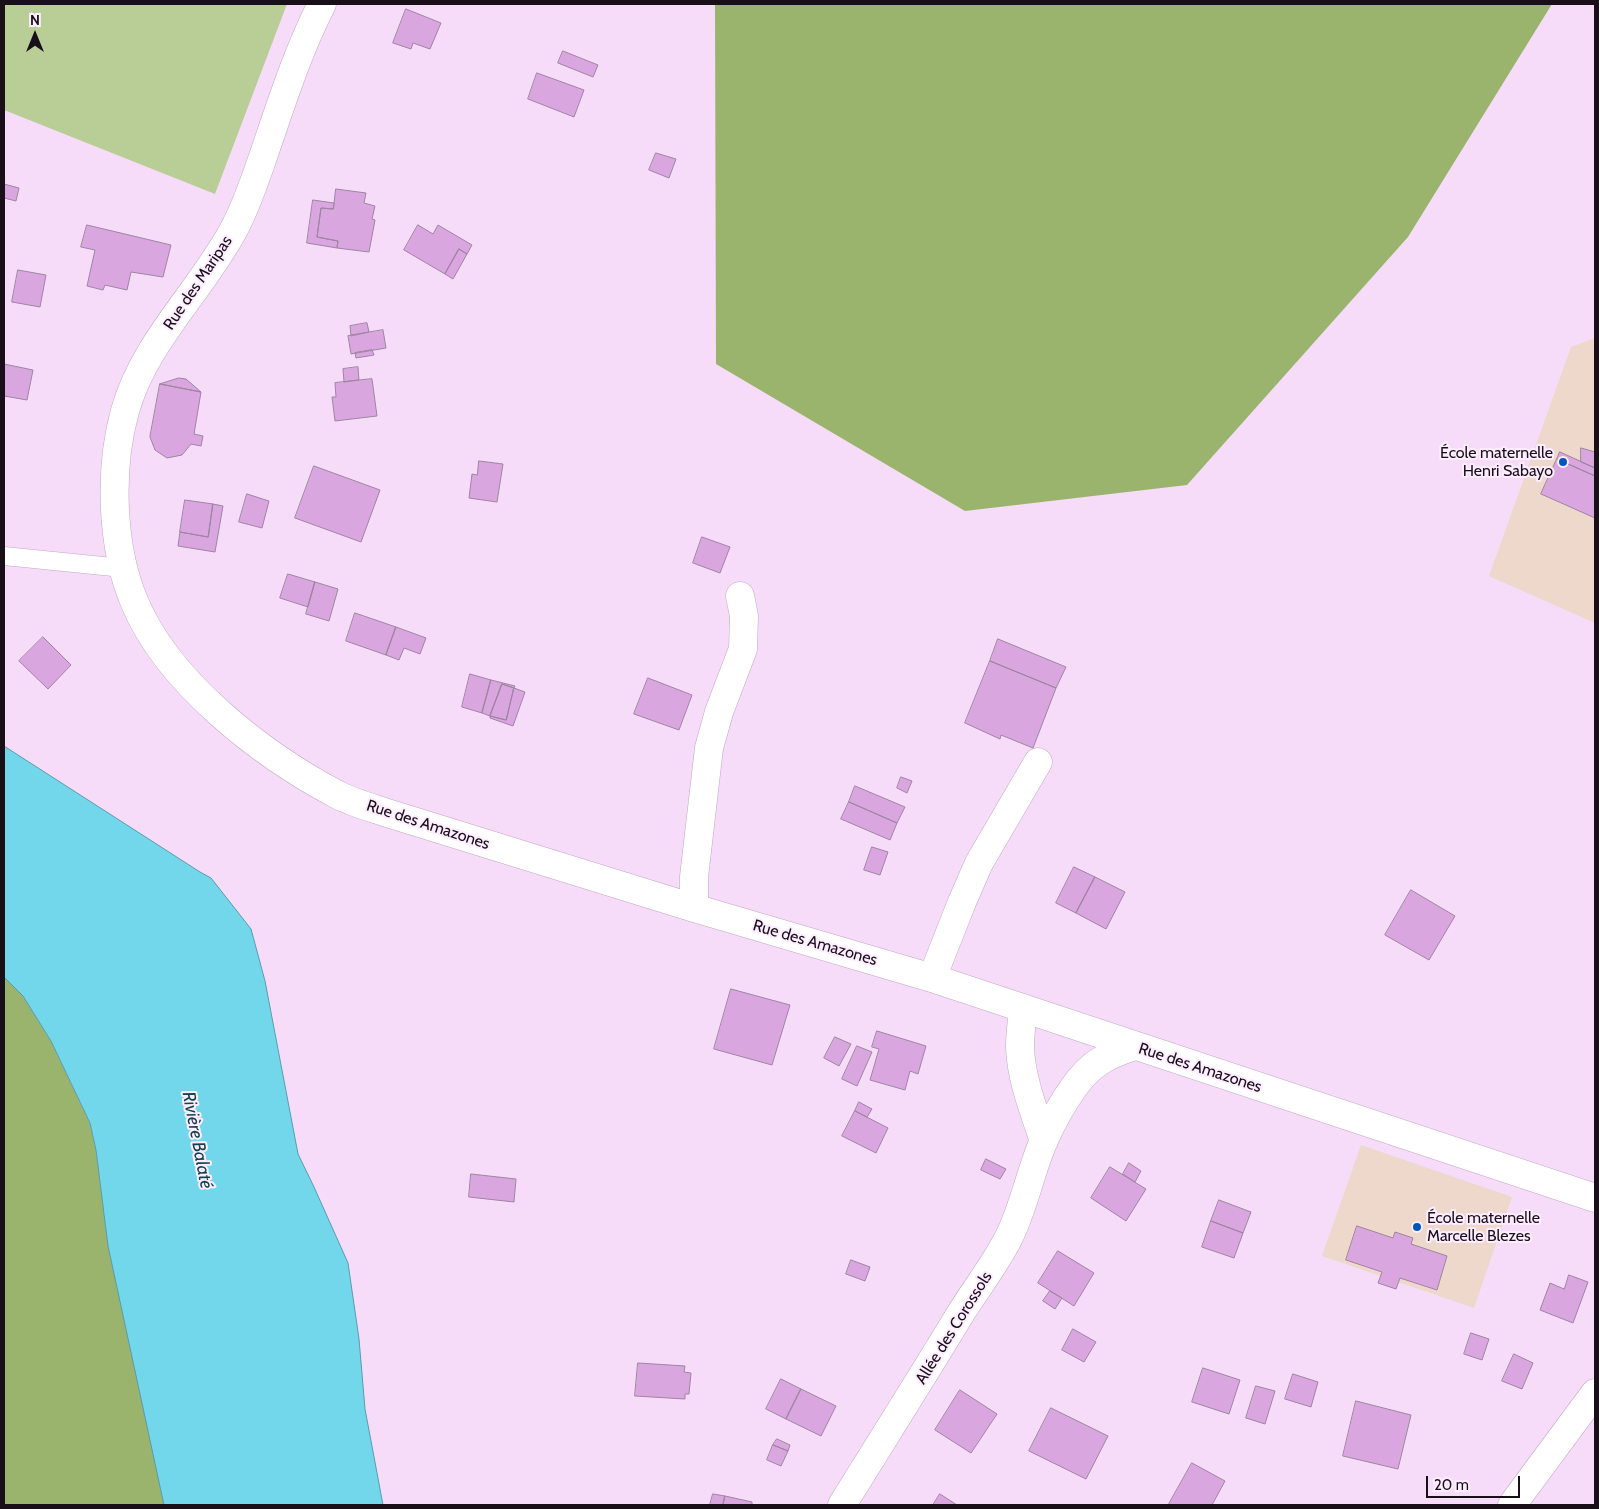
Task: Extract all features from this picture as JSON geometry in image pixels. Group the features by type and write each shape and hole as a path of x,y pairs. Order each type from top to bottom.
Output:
{"street":[{"name":"Rue des Maripas","path":"123,568 116,528 116,487 118,445 125,410 153,350 216,259 235,228 252,187 298,56 322,4"},
{"name":"Rue des Amazones","path":"123,568 133,600 142,620 179,671 205,700 258,745 298,772 340,796 384,812 694,908 932,978 1595,1198"},
{"path":"694,908 694,877 709,748 718,712 743,648 744,616 740,596"},
{"path":"932,978 979,863 1038,762"},
{"path":"1023,1008 1020,1048 1022,1067 1044,1141"},
{"name":"Allée des Corossols","path":"842,1505 961,1313 994,1264 1009,1237 1044,1141 1063,1104 1085,1073 1098,1061 1111,1054 1135,1046"},
{"path":"1512,1505 1595,1393"}],"lane":[{"path":"4,556 123,568"}],"shaded area":[{"name":"École maternelle Henri Sabayo","path":"1595,338 1595,623 1489,576 1571,347"},
{"name":"École maternelle Marcelle Blezes","path":"1361,1145 1512,1197 1474,1308 1322,1256"}],"green space":[{"path":"4,4 287,4 215,194 4,110"},
{"path":"715,4 1552,4 1408,237 1187,485 965,511 716,364"},
{"path":"4,977 23,996 51,1041 90,1123 164,1505 4,1505"}],"water":[{"name":"Rivière Balaté","path":"4,746 211,878 251,929 265,981 298,1154 348,1263 359,1339 365,1409 383,1505 164,1505 108,1246 96,1150 90,1123 51,1041 23,996 4,977"}],"building":[{"path":"406,9 441,23 430,49 413,43 411,49 393,43"},
{"path":"563,51 598,65 593,77 558,63"},
{"path":"537,73 584,90 574,117 528,99"},
{"path":"656,153 676,159 669,178 649,170"},
{"path":"4,184 19,188 16,201 4,198"},
{"path":"336,189 366,193 364,203 375,206 372,219 375,220 369,252 337,248 338,241 317,237 321,208 333,209"},
{"path":"313,200 334,203 333,209 321,208 317,237 338,241 337,248 307,243"},
{"path":"87,225 171,245 163,277 131,272 127,290 105,285 103,290 87,286 95,250 81,247"},
{"path":"418,225 433,234 438,225 472,245 467,254 459,249 445,274 404,250"},
{"path":"459,249 467,254 453,279 445,274"},
{"path":"18,270 46,275 40,307 12,302"},
{"path":"367,323 369,332 351,336 350,326"},
{"path":"383,330 386,348 351,354 348,336"},
{"path":"372,350 374,355 356,358 355,353"},
{"path":"4,364 33,370 27,400 4,396"},
{"path":"358,367 359,380 344,382 343,369"},
{"path":"179,378 186,379 201,392 160,384"},
{"path":"372,379 377,416 335,421 332,397 336,397 335,383"},
{"path":"160,384 201,392 194,434 203,436 201,446 191,444 182,455 167,458 155,450 150,437"},
{"path":"1581,448 1595,452 1595,468 1581,462"},
{"path":"1560,452 1595,468 1595,476 1557,459"},
{"path":"1557,459 1595,476 1595,518 1541,494"},
{"path":"479,461 503,464 497,502 469,498 472,474 477,475"},
{"path":"314,466 380,490 361,542 295,518"},
{"path":"247,494 269,501 262,528 239,522"},
{"path":"185,500 213,504 208,537 180,532"},
{"path":"213,504 223,506 215,552 178,546 180,532 208,537"},
{"path":"702,537 730,547 720,573 693,563"},
{"path":"288,574 315,582 308,607 280,598"},
{"path":"315,582 338,589 329,621 306,614"},
{"path":"355,613 396,627 386,655 346,641"},
{"path":"396,627 426,638 420,654 404,648 399,660 386,655"},
{"path":"43,637 71,665 48,689 19,661"},
{"path":"998,639 1066,667 1056,688 990,661"},
{"path":"990,661 1056,688 1033,748 1001,735 1000,739 965,723"},
{"path":"470,674 491,680 482,713 462,707"},
{"path":"648,678 692,695 679,730 634,714"},
{"path":"491,680 515,686 514,688 502,684 490,716 482,713"},
{"path":"502,684 514,688 506,720 490,716"},
{"path":"514,688 525,692 513,726 490,718 490,716 506,720"},
{"path":"901,777 912,781 907,793 897,788"},
{"path":"855,786 905,807 897,823 849,802"},
{"path":"849,802 897,823 890,840 841,819"},
{"path":"872,847 888,852 880,875 864,870"},
{"path":"1074,867 1095,877 1076,913 1056,903"},
{"path":"1095,877 1125,892 1106,929 1076,913"},
{"path":"1411,890 1455,916 1429,960 1385,935"},
{"path":"731,989 790,1005 772,1065 714,1049"},
{"path":"877,1031 926,1046 918,1074 910,1071 905,1090 870,1080 879,1049 872,1047"},
{"path":"835,1037 851,1044 839,1066 824,1058"},
{"path":"857,1046 872,1052 857,1086 842,1079"},
{"path":"859,1102 872,1109 867,1117 855,1111"},
{"path":"855,1111 888,1128 876,1153 842,1136"},
{"path":"986,1159 1006,1169 1000,1179 981,1170"},
{"path":"1129,1163 1141,1171 1135,1182 1123,1174"},
{"path":"1110,1167 1146,1189 1126,1221 1091,1198"},
{"path":"471,1174 516,1179 514,1202 469,1197"},
{"path":"1219,1200 1251,1212 1243,1233 1211,1221"},
{"path":"1211,1221 1243,1233 1234,1258 1202,1247"},
{"path":"1357,1226 1393,1238 1395,1232 1413,1238 1411,1244 1447,1256 1437,1290 1400,1278 1396,1289 1378,1283 1382,1272 1346,1260"},
{"path":"1058,1251 1094,1273 1074,1306 1038,1283"},
{"path":"851,1260 870,1267 865,1281 846,1274"},
{"path":"1569,1275 1588,1282 1573,1323 1540,1310 1550,1283 1564,1289"},
{"path":"1050,1291 1062,1298 1055,1309 1043,1301"},
{"path":"1073,1329 1096,1342 1084,1362 1062,1350"},
{"path":"1471,1333 1489,1339 1482,1360 1464,1354"},
{"path":"1514,1354 1533,1363 1522,1389 1502,1381"},
{"path":"638,1363 685,1366 684,1372 691,1373 689,1394 685,1394 685,1399 635,1396"},
{"path":"1203,1368 1240,1380 1229,1414 1192,1402"},
{"path":"1293,1374 1318,1382 1311,1407 1285,1399"},
{"path":"781,1379 801,1389 786,1419 766,1409"},
{"path":"1256,1386 1275,1391 1265,1424 1246,1418"},
{"path":"801,1389 836,1406 821,1436 786,1419"},
{"path":"960,1390 997,1414 971,1453 935,1430"},
{"path":"1356,1401 1411,1415 1398,1469 1343,1456"},
{"path":"1051,1408 1108,1436 1086,1479 1029,1451"},
{"path":"777,1439 790,1445 788,1451 773,1445"},
{"path":"773,1445 788,1451 781,1466 767,1460"},
{"path":"1192,1463 1225,1481 1212,1505 1169,1504"},
{"path":"713,1494 725,1496 723,1505 710,1505"},
{"path":"940,1494 957,1505 933,1505"},
{"path":"725,1496 752,1502 752,1505 723,1505"}],"place":[{"name":"École maternelle Henri Sabayo","path":"1563,462"},
{"name":"École maternelle Marcelle Blezes","path":"1417,1227"}]}
